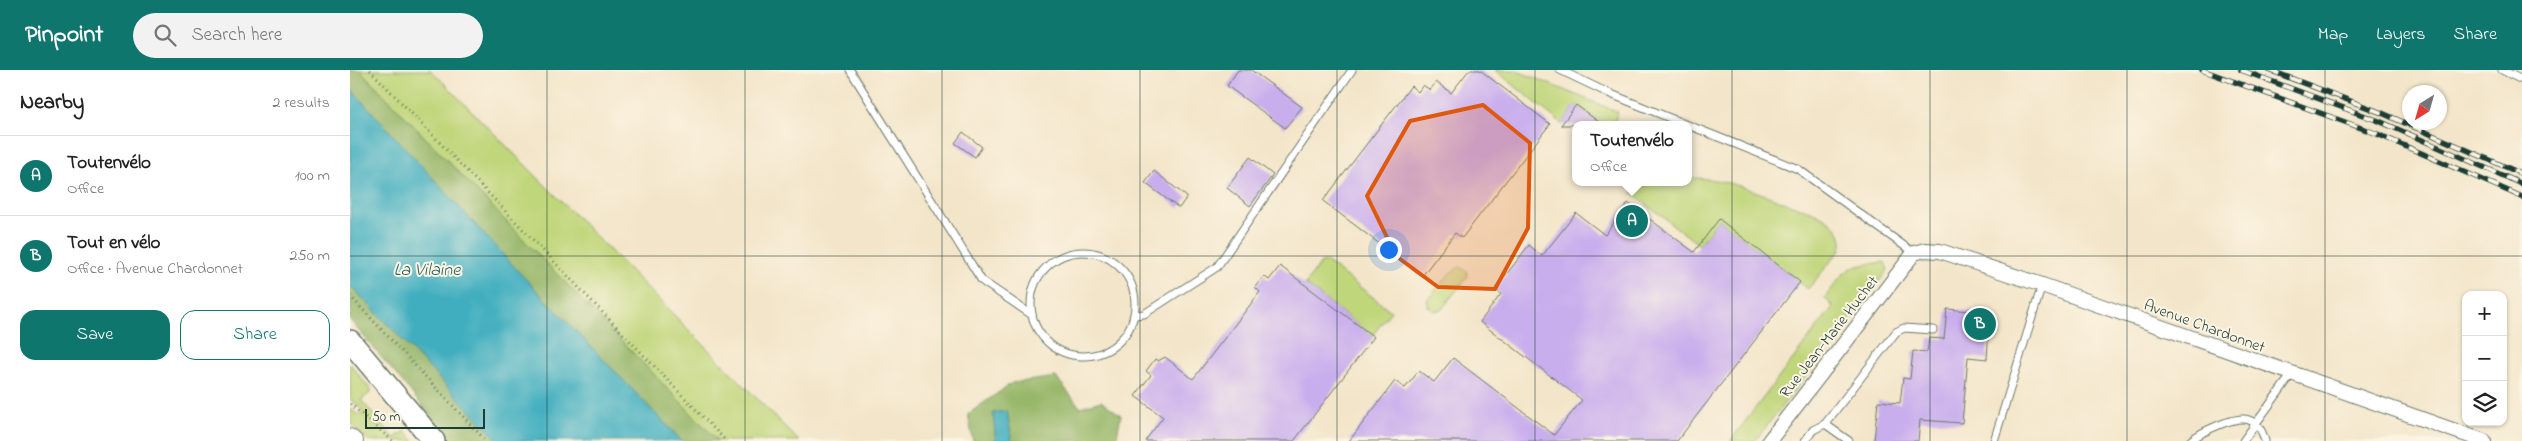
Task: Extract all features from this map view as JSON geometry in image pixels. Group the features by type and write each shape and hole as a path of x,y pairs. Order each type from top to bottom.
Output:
{"main road":[{"path":"350,341 434,441"}],"street":[{"name":"Avenue Chardonnet","path":"1914,253 1925,250 1940,251 2042,285 2484,441"},
{"name":"Rue Jean-Marie Huchet","path":"1770,441 1914,253"},
{"path":"350,436 356,441"}],"lane":[{"path":"850,70 982,281 1032,315"},
{"path":"1134,315 1144,314 1217,267 1352,70"},
{"path":"1560,70 1606,92 1678,121"},
{"path":"2502,70 2522,80"},
{"path":"1692,127 1798,169 1914,253"},
{"path":"1087,251 1104,255 1119,265 1131,282 1136,300 1134,315 1127,332 1115,346 1096,355 1078,356 1063,352 1048,342 1039,332 1032,315 1030,303 1034,285 1039,274 1052,261 1069,253 1087,251"},
{"path":"1994,441 2042,285"},
{"path":"1805,441 1814,430 1826,424 1896,332 1904,328 1933,330"},
{"path":"2243,441 2292,374"},
{"path":"2190,441 2205,432 2229,422 2249,420 2262,430 2265,441"},
{"path":"1826,424 1849,441"}],"path":[{"path":"370,70 726,441"},
{"path":"350,296 486,441"},
{"path":"350,404 393,441"}],"highlighted area":[{"path":"1483,105 1530,143 1528,228 1495,289 1438,287 1396,256 1367,196 1410,121"}],"green space":[{"path":"350,70 360,70 718,441 682,441 518,271 350,88"},
{"path":"360,70 431,70 799,441 718,441"},
{"path":"1495,70 1515,70 1618,112 1614,121 1595,121 1576,105 1562,124"},
{"path":"1692,178 1714,180 1740,186 1826,219 1840,234 1842,239 1841,249 1808,289 1719,219 1699,245 1632,193 1636,187 1692,186"},
{"path":"1327,262 1391,311 1372,336 1305,284 1321,263"},
{"path":"1885,262 1888,270 1755,441 1730,441 1833,307 1825,298 1844,274 1854,267"},
{"path":"1460,267 1467,271 1468,276 1441,310 1434,311 1428,306 1427,300 1451,272"},
{"path":"350,285 499,441 452,441 350,320"},
{"path":"350,364 370,389 370,393 361,400 394,438 406,431 414,441 369,441 350,423 350,409 358,415 363,410 350,399"},
{"path":"1056,377 1080,407 1101,401 1121,415 1116,441 1012,441 1007,411 993,413 996,441 973,441 968,414 1012,383"}],"water":[{"name":"La Vilaine","path":"350,88 518,271 682,441 499,441 350,285"},
{"path":"1007,411 1012,441 996,441 993,413"}],"building":[{"path":"1238,70 1251,70 1302,107 1285,128 1227,86"},
{"path":"1469,70 1480,70 1550,124 1462,238 1455,233 1422,276 1323,201 1411,86 1418,92 1423,85 1430,90 1436,82 1451,93"},
{"path":"1576,105 1598,121 1572,121 1572,125 1561,125"},
{"path":"963,132 982,147 975,157 955,143"},
{"path":"1250,157 1273,175 1250,206 1227,188"},
{"path":"1154,171 1187,197 1179,208 1145,183"},
{"path":"1628,203 1694,252 1719,219 1800,282 1677,441 1349,441 1395,381 1405,388 1419,371 1434,382 1453,358 1554,435 1582,400 1480,322 1501,294 1495,289 1529,245 1542,256 1576,213 1605,235"},
{"path":"1280,266 1374,337 1294,441 1145,441 1163,417 1135,396 1151,375 1146,371 1155,359 1158,361 1165,357 1193,379 1260,292 1255,287 1264,276 1269,280"},
{"path":"1947,309 1990,313 1987,359 1968,357 1962,423 1920,420 1918,441 1874,441 1878,401 1900,403 1903,378 1910,379 1913,351 1927,352 1929,338 1944,339"}],"railway":[{"path":"2202,70 2375,133 2522,197"},
{"path":"2241,70 2379,121 2522,184"},
{"path":"2269,70 2382,113 2522,174"}],"place":[{"name":"Toutenvélo","path":"1632,221"},
{"name":"Tout en vélo","path":"1980,324"}]}
